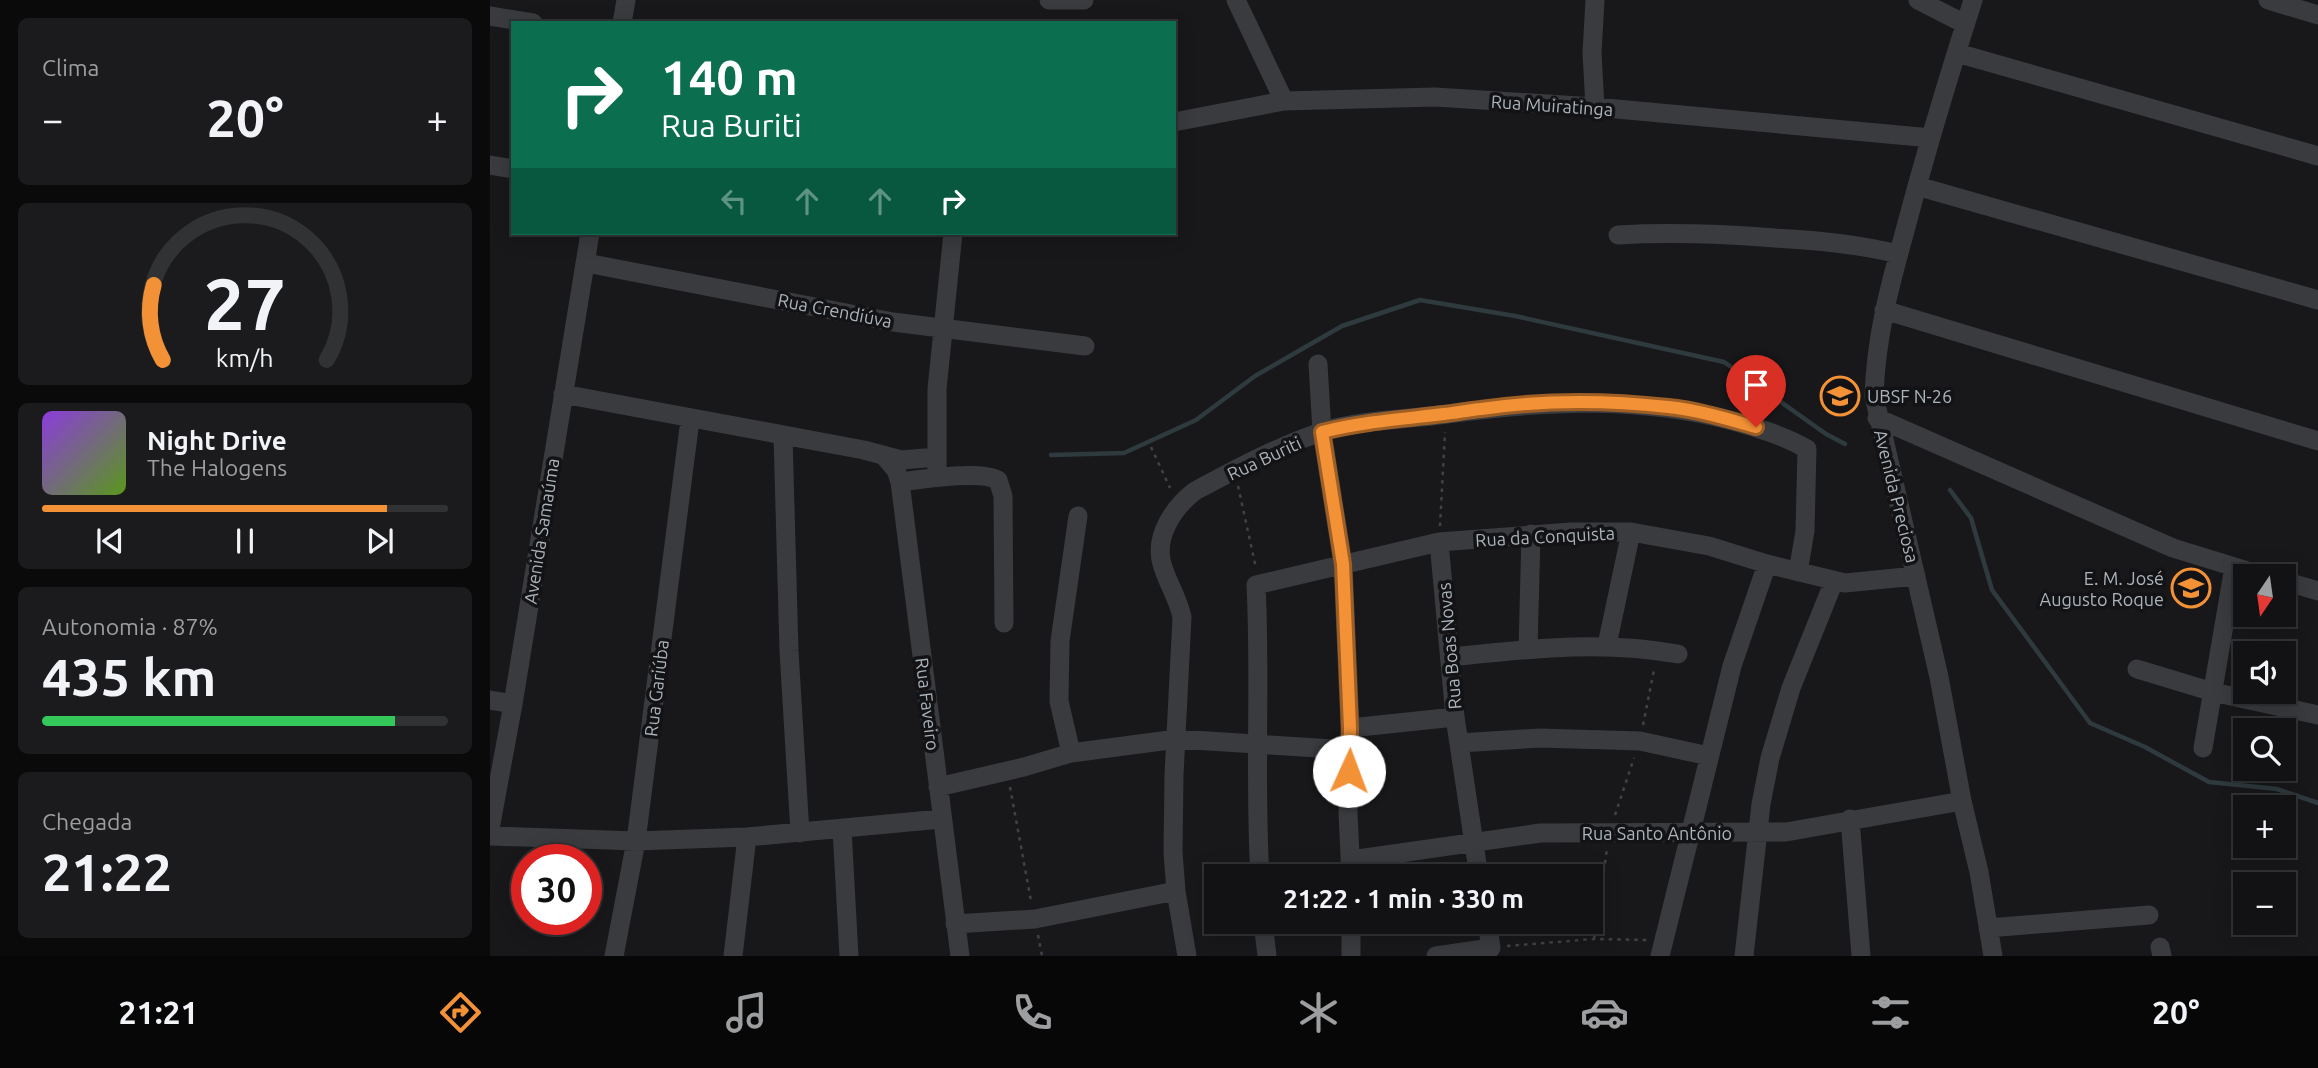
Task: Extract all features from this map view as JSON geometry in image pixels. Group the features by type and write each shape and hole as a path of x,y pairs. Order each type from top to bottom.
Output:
{"street":[{"path":"622,21 626,0"},
{"path":"1049,0 1084,0"},
{"path":"1236,0 1284,100"},
{"path":"1595,0 1592,53 1595,107"},
{"path":"1918,0 1965,24"},
{"name":"Avenida Preciosa","path":"1973,0 1898,254 1876,349 1874,396 1939,677 1962,801 1979,872 1993,956"},
{"path":"2267,0 2318,15"},
{"path":"490,16 521,21"},
{"path":"1956,53 2318,156"},
{"name":"Rua Muiratinga","path":"1176,122 1284,100 1435,97 1595,107 1931,138"},
{"path":"490,165 511,169"},
{"path":"1917,186 2318,300"},
{"path":"1618,235 1710,233 1804,239 1869,247 1898,254"},
{"name":"Avenida Samaúma","path":"491,820 513,704 590,235"},
{"path":"937,477 937,389 953,235"},
{"name":"Rua Crendiúva","path":"586,263 879,319 1085,346"},
{"path":"1884,310 2318,441"},
{"path":"1318,365 1322,432 1343,564 1350,728 1348,813 1351,864"},
{"path":"563,394 691,420 864,450 901,460 937,457"},
{"name":"Rua Buriti","path":"1187,956 1176,891 1172,814 1178,738 1182,617 1178,599 1162,564 1161,553 1166,526 1179,506 1195,491 1234,470 1322,432 1377,420 1549,403 1602,402 1670,407 1756,427 1800,445 1808,452 1805,531 1798,572"},
{"path":"1877,418 2115,524 2173,548 2233,567"},
{"name":"Rua Gariúba","path":"614,956 636,841 691,420"},
{"path":"783,436 789,651 800,833"},
{"name":"Rua Faveiro","path":"885,457 896,470 900,482 960,956"},
{"path":"900,482 937,477 993,477 998,480 1003,496 1004,623"},
{"path":"1071,753 1059,701 1060,651 1078,516"},
{"path":"1607,645 1631,532"},
{"name":"Rua da Conquista","path":"1256,585 1439,542 1531,534 1631,532 1709,547 1834,581 1857,583 1916,576"},
{"path":"1528,649 1531,534"},
{"name":"Rua Boas Novas","path":"1439,542 1455,717 1477,864"},
{"path":"1662,948 1732,666 1766,564"},
{"path":"2203,748 2233,573"},
{"path":"1744,956 1761,804 1770,758 1811,636 1834,581"},
{"path":"1256,585 1260,651 1260,864"},
{"path":"2296,585 2318,591"},
{"path":"1451,657 1607,645 1678,654"},
{"path":"2137,669 2213,692 2318,715"},
{"path":"490,700 513,704"},
{"path":"1350,728 1455,717"},
{"path":"938,787 1007,772 1071,753 1178,738 1349,750"},
{"path":"1459,743 1540,738 1640,741 1709,756"},
{"name":"Rua Santo Antônio","path":"1377,864 1540,833 1786,832 1962,801"},
{"path":"490,836 636,841 747,837 942,818"},
{"path":"1850,820 1861,956"},
{"path":"842,829 849,956"},
{"path":"733,956 747,837"},
{"path":"955,924 1035,919 1176,891"},
{"path":"1989,928 2149,915"},
{"path":"1264,934 1267,956"},
{"path":"1351,934 1351,956"},
{"path":"1436,956 1491,948 1489,934"}],"path":[{"path":"1439,542 1446,414"},
{"path":"1151,447 1179,506"},
{"path":"1234,470 1256,561 1256,585"},
{"path":"1640,741 1658,650"},
{"path":"1007,772 1042,956"},
{"path":"1491,948 1594,939 1662,948"}],"waterway":[{"path":"1051,455 1124,453 1196,420 1255,376 1342,326 1420,300 1515,316 1724,362 1826,434 1845,444"},
{"path":"1950,490 1971,518 1992,590 2090,723 2145,747 2209,782 2277,789 2318,803"}],"place":[{"name":"UBSF N-26","path":"1840,396"},
{"name":"E. M. José Augusto Roque","path":"2191,588"}],"route":[{"path":"1349,771 1348,646 1343,564 1322,432 1377,420 1482,408 1602,402 1670,407 1756,427"}]}
